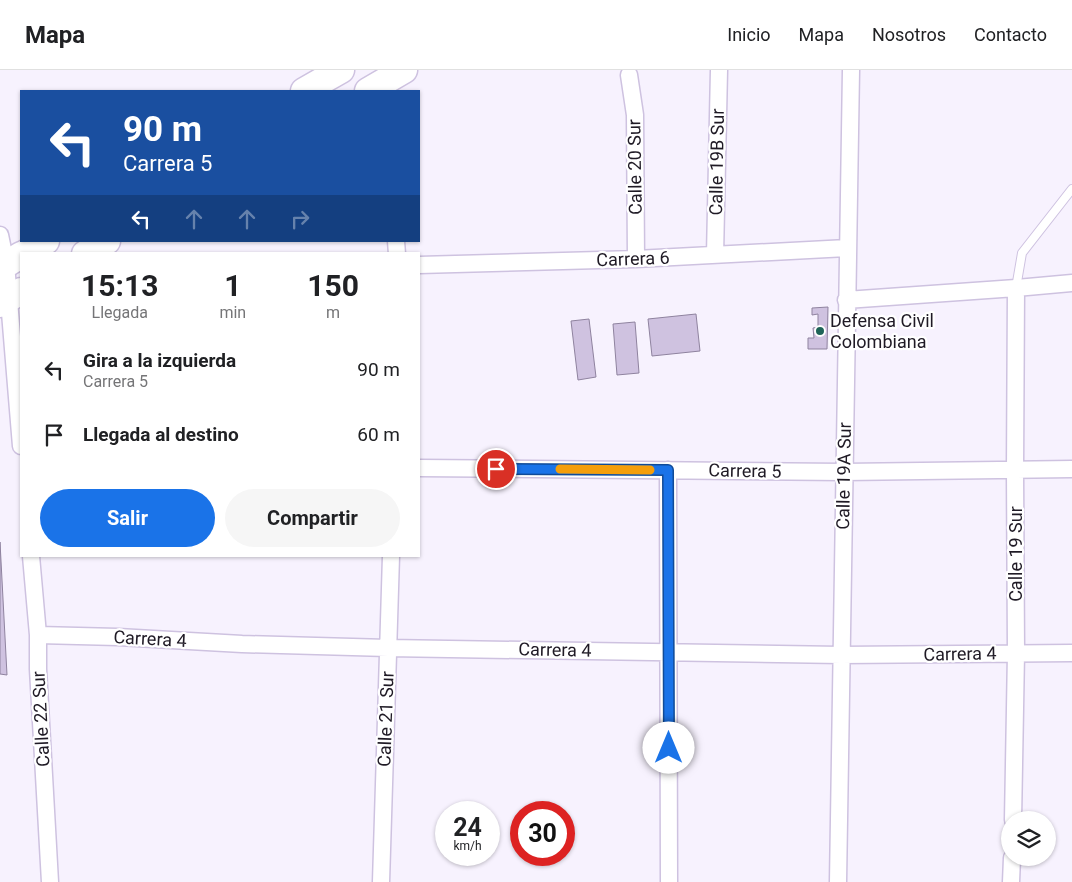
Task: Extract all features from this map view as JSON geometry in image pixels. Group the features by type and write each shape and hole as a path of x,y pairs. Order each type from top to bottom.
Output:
{"highway":[{"path":"306,90 341,70"},
{"path":"370,90 404,70"},
{"path":"27,252 44,242"},
{"path":"89,252 105,242"}],"street":[{"name":"Calle 19B Sur","path":"715,255 719,70"},
{"name":"Calle 19A Sur","path":"838,882 851,70"},
{"name":"Calle 20 Sur","path":"629,75 634,115 636,259"},
{"path":"0,235 13,260 10,297 16,332 20,422"},
{"name":"Carrera 6","path":"420,265 636,259 847,248"},
{"path":"846,300 1072,283"},
{"name":"Calle 19 Sur","path":"1013,811 1016,653 1016,288"},
{"name":"Carrera 5","path":"420,468 844,472 1072,469"},
{"path":"668,470 669,882"},
{"name":"Calle 22 Sur","path":"31,557 38,635 38,669 50,882"},
{"name":"Calle 21 Sur","path":"381,882 391,557"},
{"name":"Carrera 4","path":"38,635 388,648 841,655 1072,653"},
{"path":"1012,866 1012,882"}],"lane":[{"path":"1016,288 1022,253 1072,188"}],"building":[{"name":"Defensa Civil Colombiana","path":"828,307 827,349 808,349 808,338 814,338 813,328 818,327 818,314 812,315 812,308"},
{"path":"696,314 700,351 652,356 648,319"},
{"path":"589,319 596,377 578,380 571,321"},
{"path":"635,322 639,373 617,375 613,324"},
{"path":"0,542 7,675 0,674"}],"slow traffic":[{"path":"560,469 650,470"}],"place":[{"name":"Defensa Civil Colombiana","path":"820,331"}],"route":[{"path":"496,469 668,470 669,748"}]}
